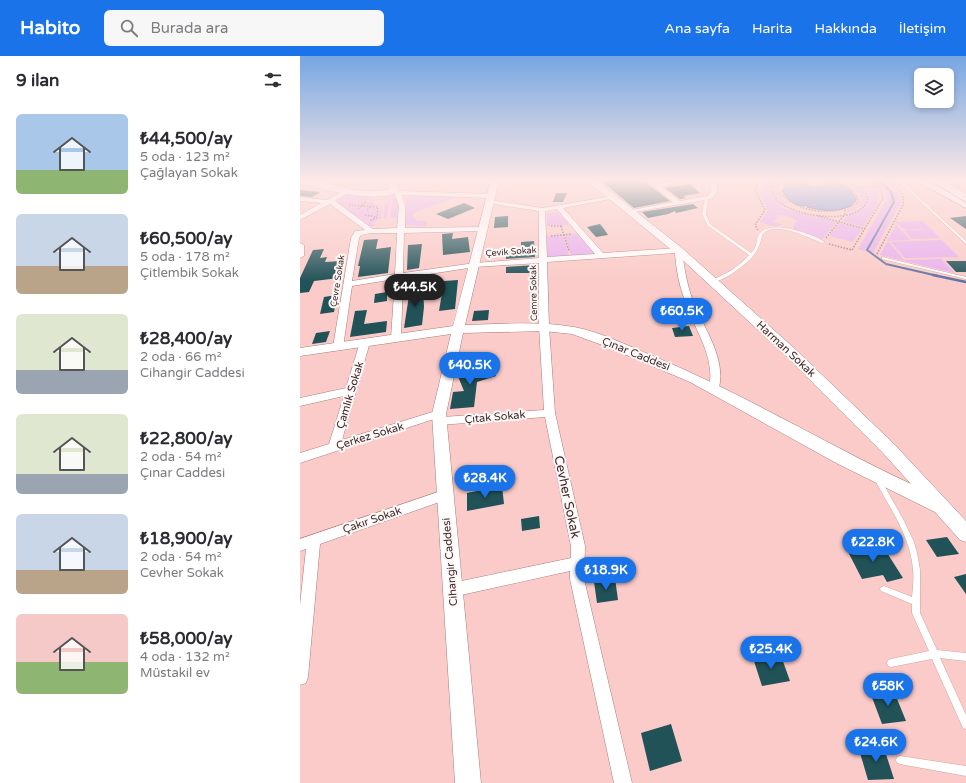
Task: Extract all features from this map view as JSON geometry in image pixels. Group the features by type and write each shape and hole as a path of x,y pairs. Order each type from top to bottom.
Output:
{"street":[{"path":"348,214 371,231 484,229"},
{"path":"396,338 402,214"},
{"name":"Cihangir Caddesi","path":"468,783 439,418 458,329 487,214"},
{"name":"Cemre Sokak","path":"542,214 544,327"},
{"path":"564,214 601,256"},
{"name":"Harman Sokak","path":"633,214 712,280 868,427 966,534"},
{"name":"Çevre Sokak","path":"338,347 347,284 357,234 360,232 371,231"},
{"path":"300,245 300,256"},
{"path":"678,250 689,301 706,339 716,371 717,378 714,388"},
{"name":"Çevik Sokak","path":"347,284 474,265 678,250"},
{"name":"Çınar Caddesi","path":"300,352 458,329 544,327 584,334 673,369 714,388 844,460 942,507"},
{"name":"Cevher Sokak","path":"544,327 550,412 578,546 577,579 623,783"},
{"name":"Çamlık Sokak","path":"334,447 365,342"},
{"path":"300,402 351,391"},
{"name":"Çıtak Sokak","path":"439,418 550,412"},
{"name":"Çerkez Sokak","path":"300,458 439,418"},
{"name":"Çakır Sokak","path":"307,543 444,496"},
{"path":"300,677 307,543"},
{"path":"452,590 577,563"}],"lane":[{"path":"705,214 709,225 751,256"},
{"path":"935,214 966,243"},
{"path":"712,280 728,275 751,256 756,250 762,232 772,228 785,229 823,242"},
{"path":"883,258 966,278"},
{"path":"875,475 899,516 909,537 916,564 918,586 915,602 916,613 966,724"},
{"path":"884,589 915,602"},
{"path":"891,663 935,654 966,657"},
{"path":"900,760 966,771"}],"path":[{"path":"762,232 755,228 755,225 763,214"},
{"path":"808,214 865,229"},
{"path":"813,215 845,214"},
{"path":"845,214 823,242 852,250 874,214"},
{"path":"877,254 898,214"},
{"path":"365,215 377,217"},
{"path":"361,224 377,217"},
{"path":"545,227 566,225"},
{"path":"561,226 570,256"},
{"path":"546,236 578,233"}],"shaded area":[{"path":"353,214 377,214 376,216 370,216 375,217 364,222"},
{"path":"378,214 381,214 381,219 372,223 375,226 369,226 365,223 378,216"},
{"path":"384,214 388,214 387,218 384,219"},
{"path":"391,214 397,214 397,218 390,218"},
{"path":"406,214 413,214 412,216 418,221 426,221 427,226 406,225"},
{"path":"547,214 560,214 569,225 547,226"},
{"path":"765,214 805,214 837,222 822,239 794,230 793,226 797,221 789,216 776,215 777,218 773,222 783,225 772,226 760,222"},
{"path":"851,214 872,214 863,227 842,221"},
{"path":"878,214 894,214 873,253 858,249"},
{"path":"923,221 931,229 903,229 896,222"},
{"path":"840,223 862,229 853,242 829,236"},
{"path":"896,225 910,240 887,241"},
{"path":"931,229 940,238 912,239 904,230"},
{"path":"578,234 595,254 571,256 565,235"},
{"path":"563,235 569,256 548,257 546,236"},
{"path":"942,240 959,257 905,258 891,242"},
{"path":"889,242 904,260 941,259 955,273 880,255"}],"building":[{"path":"436,214 460,214 448,219"},
{"path":"644,214 668,214 668,214 648,218"},
{"path":"508,216 508,227 494,228 495,217"},
{"path":"966,216 966,229 950,218"},
{"path":"600,224 608,235 596,237 587,227"},
{"path":"453,233 452,239 468,237 470,252 443,255 442,234"},
{"path":"378,239 376,249 391,247 388,273 358,277 360,266 358,266 364,240"},
{"path":"534,241 535,257 506,259 506,252 521,251 521,242"},
{"path":"422,244 419,268 407,270 408,245"},
{"path":"324,249 320,258 327,257 325,262 342,261 339,278 314,281 309,292 300,293 300,278 313,250"},
{"path":"946,261 966,261 966,272 956,272"},
{"path":"536,265 537,273 506,273 506,267"},
{"path":"458,280 455,309 439,311 444,281"},
{"path":"423,287 424,307 422,325 404,328 410,289"},
{"path":"387,292 387,301 374,303 375,294"},
{"path":"337,295 334,312 320,314 324,297"},
{"path":"367,310 364,324 387,321 386,332 350,337 355,311"},
{"path":"489,310 488,320 472,321 474,311"},
{"path":"689,326 693,336 675,337 672,328"},
{"path":"330,331 326,342 312,344 316,333"},
{"path":"491,364 496,376 477,382 474,407 450,409 453,392 464,391 457,374"},
{"path":"502,486 504,504 467,511 467,493"},
{"path":"539,516 540,528 522,531 521,519"},
{"path":"947,537 959,554 937,557 926,540"},
{"path":"861,543 866,551 884,548 903,578 887,582 883,575 862,579 845,546"},
{"path":"966,574 966,594 954,577"},
{"path":"615,578 618,600 597,603 594,582"},
{"path":"780,653 790,681 762,686 753,658"},
{"path":"893,689 906,721 882,724 870,692"},
{"path":"671,724 682,761 650,771 641,733"},
{"path":"883,745 894,779 868,780 858,746"}],"waterway":[{"path":"887,214 867,250 886,264 938,276"},
{"path":"933,275 966,282"}]}
